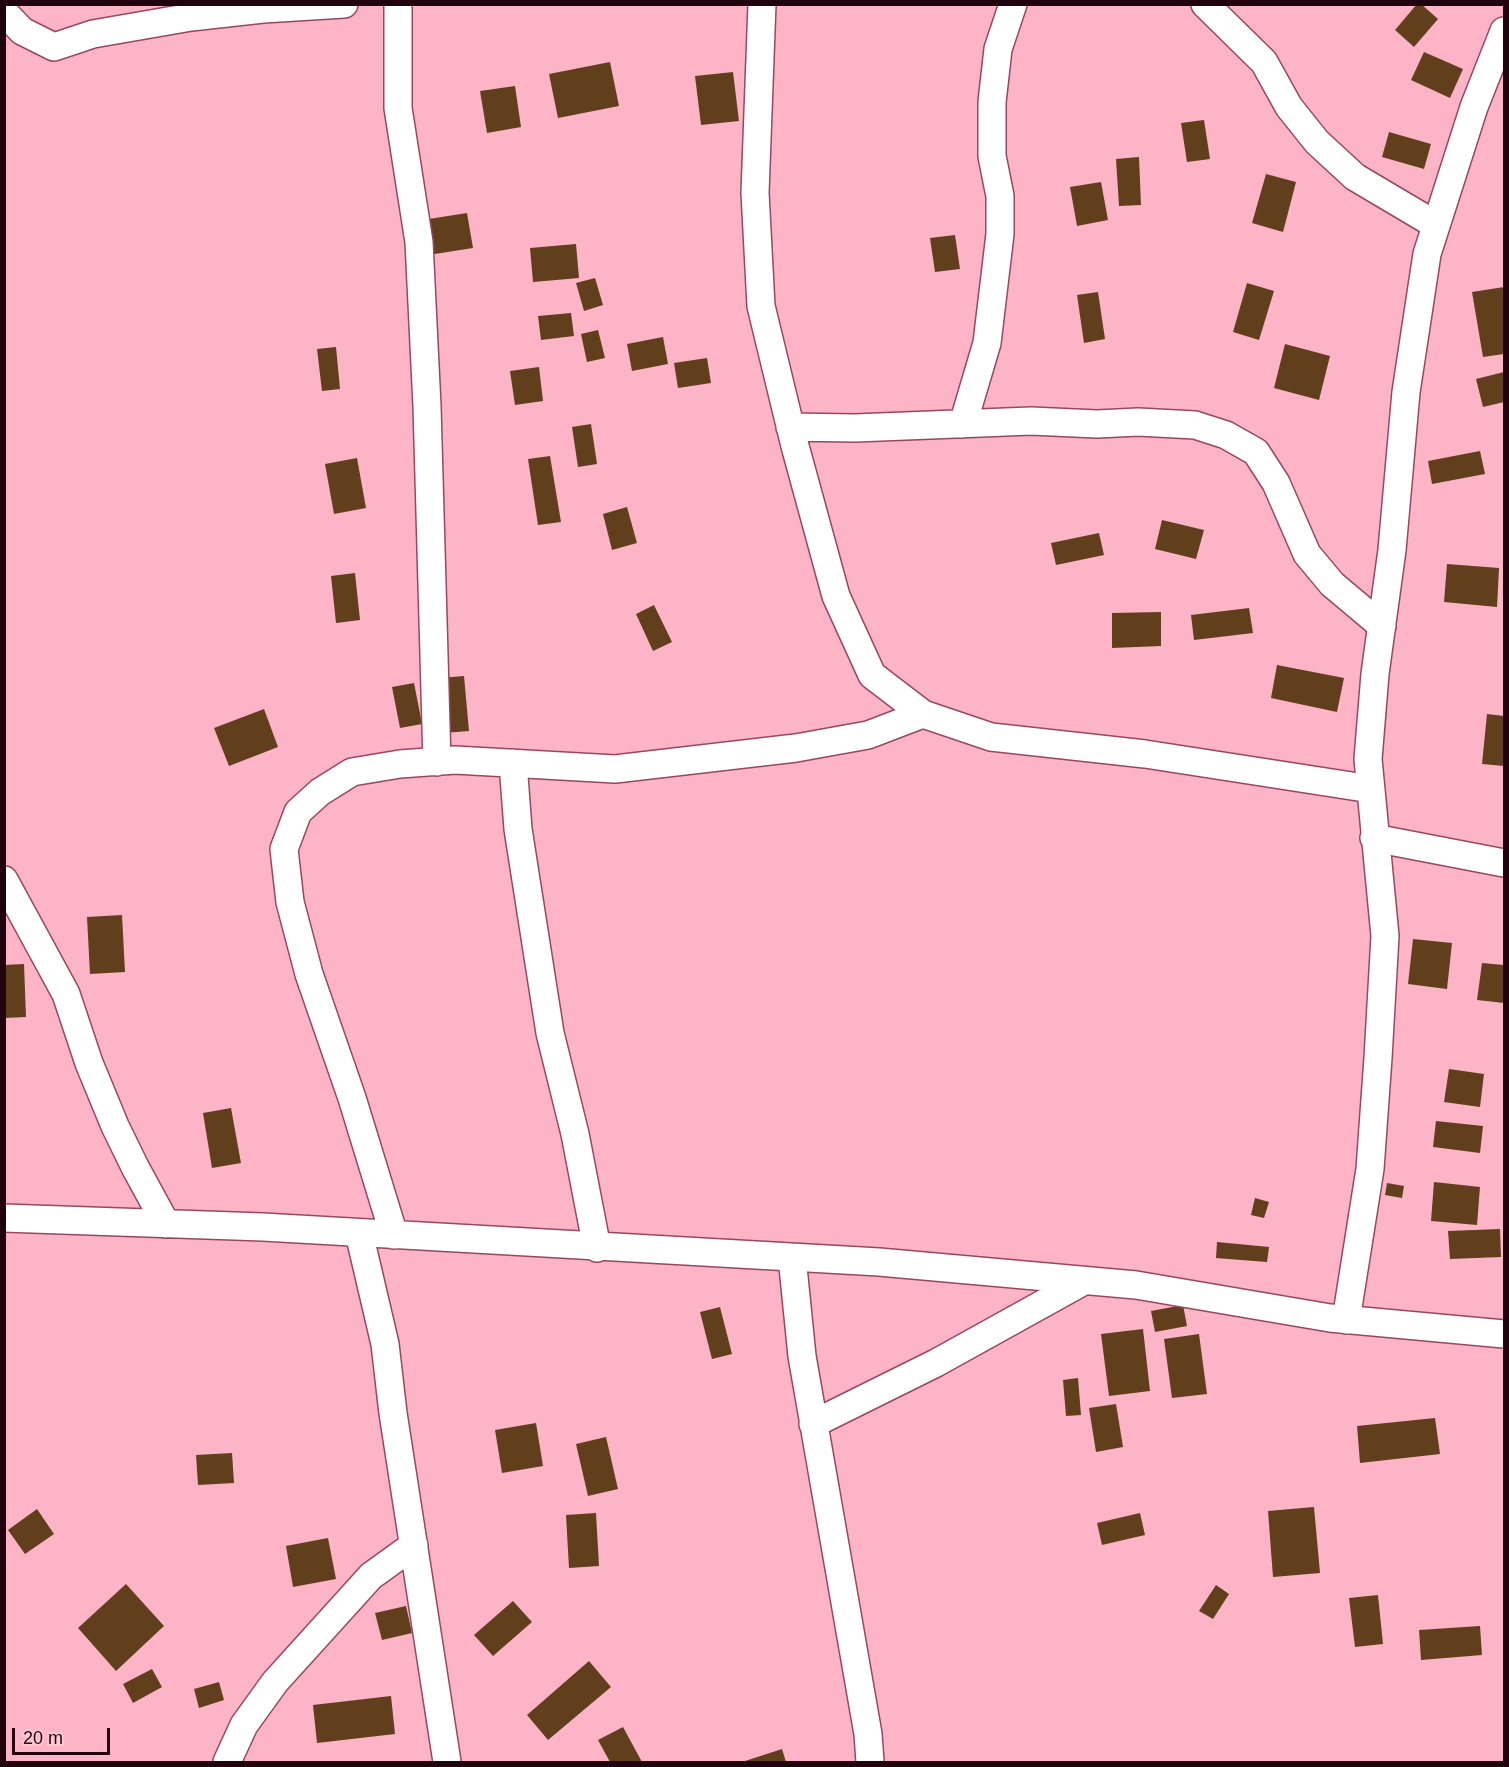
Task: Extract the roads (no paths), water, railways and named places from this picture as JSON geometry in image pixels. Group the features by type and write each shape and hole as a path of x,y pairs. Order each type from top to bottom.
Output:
{"street":[{"path":"4,12 22,31 54,46 93,34 191,17 263,9 344,4"},
{"path":"398,4 398,108 418,242 427,406 437,762"},
{"path":"762,4 755,193 761,306 790,428 836,596 872,675 923,714 991,737 1145,754 1371,789"},
{"path":"963,424 987,343 1000,234 1000,196 992,156 992,102 998,49 1012,4"},
{"path":"1205,4 1264,62 1289,107 1317,142 1355,177 1436,225"},
{"path":"1346,1320 1370,1169 1385,936 1368,759 1407,392 1427,254 1474,106 1504,31"},
{"path":"790,428 1031,421 1195,425 1226,435 1256,452 1276,483 1307,554 1332,584 1382,626"},
{"path":"394,1235 352,1098 309,974 290,902 284,849 298,812 320,792 352,772 455,760 615,769 796,748 868,735 923,714"},
{"path":"513,763 518,829 550,1033 575,1134 597,1248"},
{"path":"1374,838 1504,863"},
{"path":"4,880 13,918 66,994 89,1063 115,1125 166,1224"},
{"path":"4,1218 359,1233 879,1262 1136,1285 1346,1320 1504,1334"},
{"path":"359,1233 385,1344 393,1413 447,1762"},
{"path":"792,1257 802,1356 868,1734 870,1762"},
{"path":"813,1424 936,1363 1084,1281"},
{"path":"228,1762 244,1725 275,1682 371,1576 414,1545"}]}
